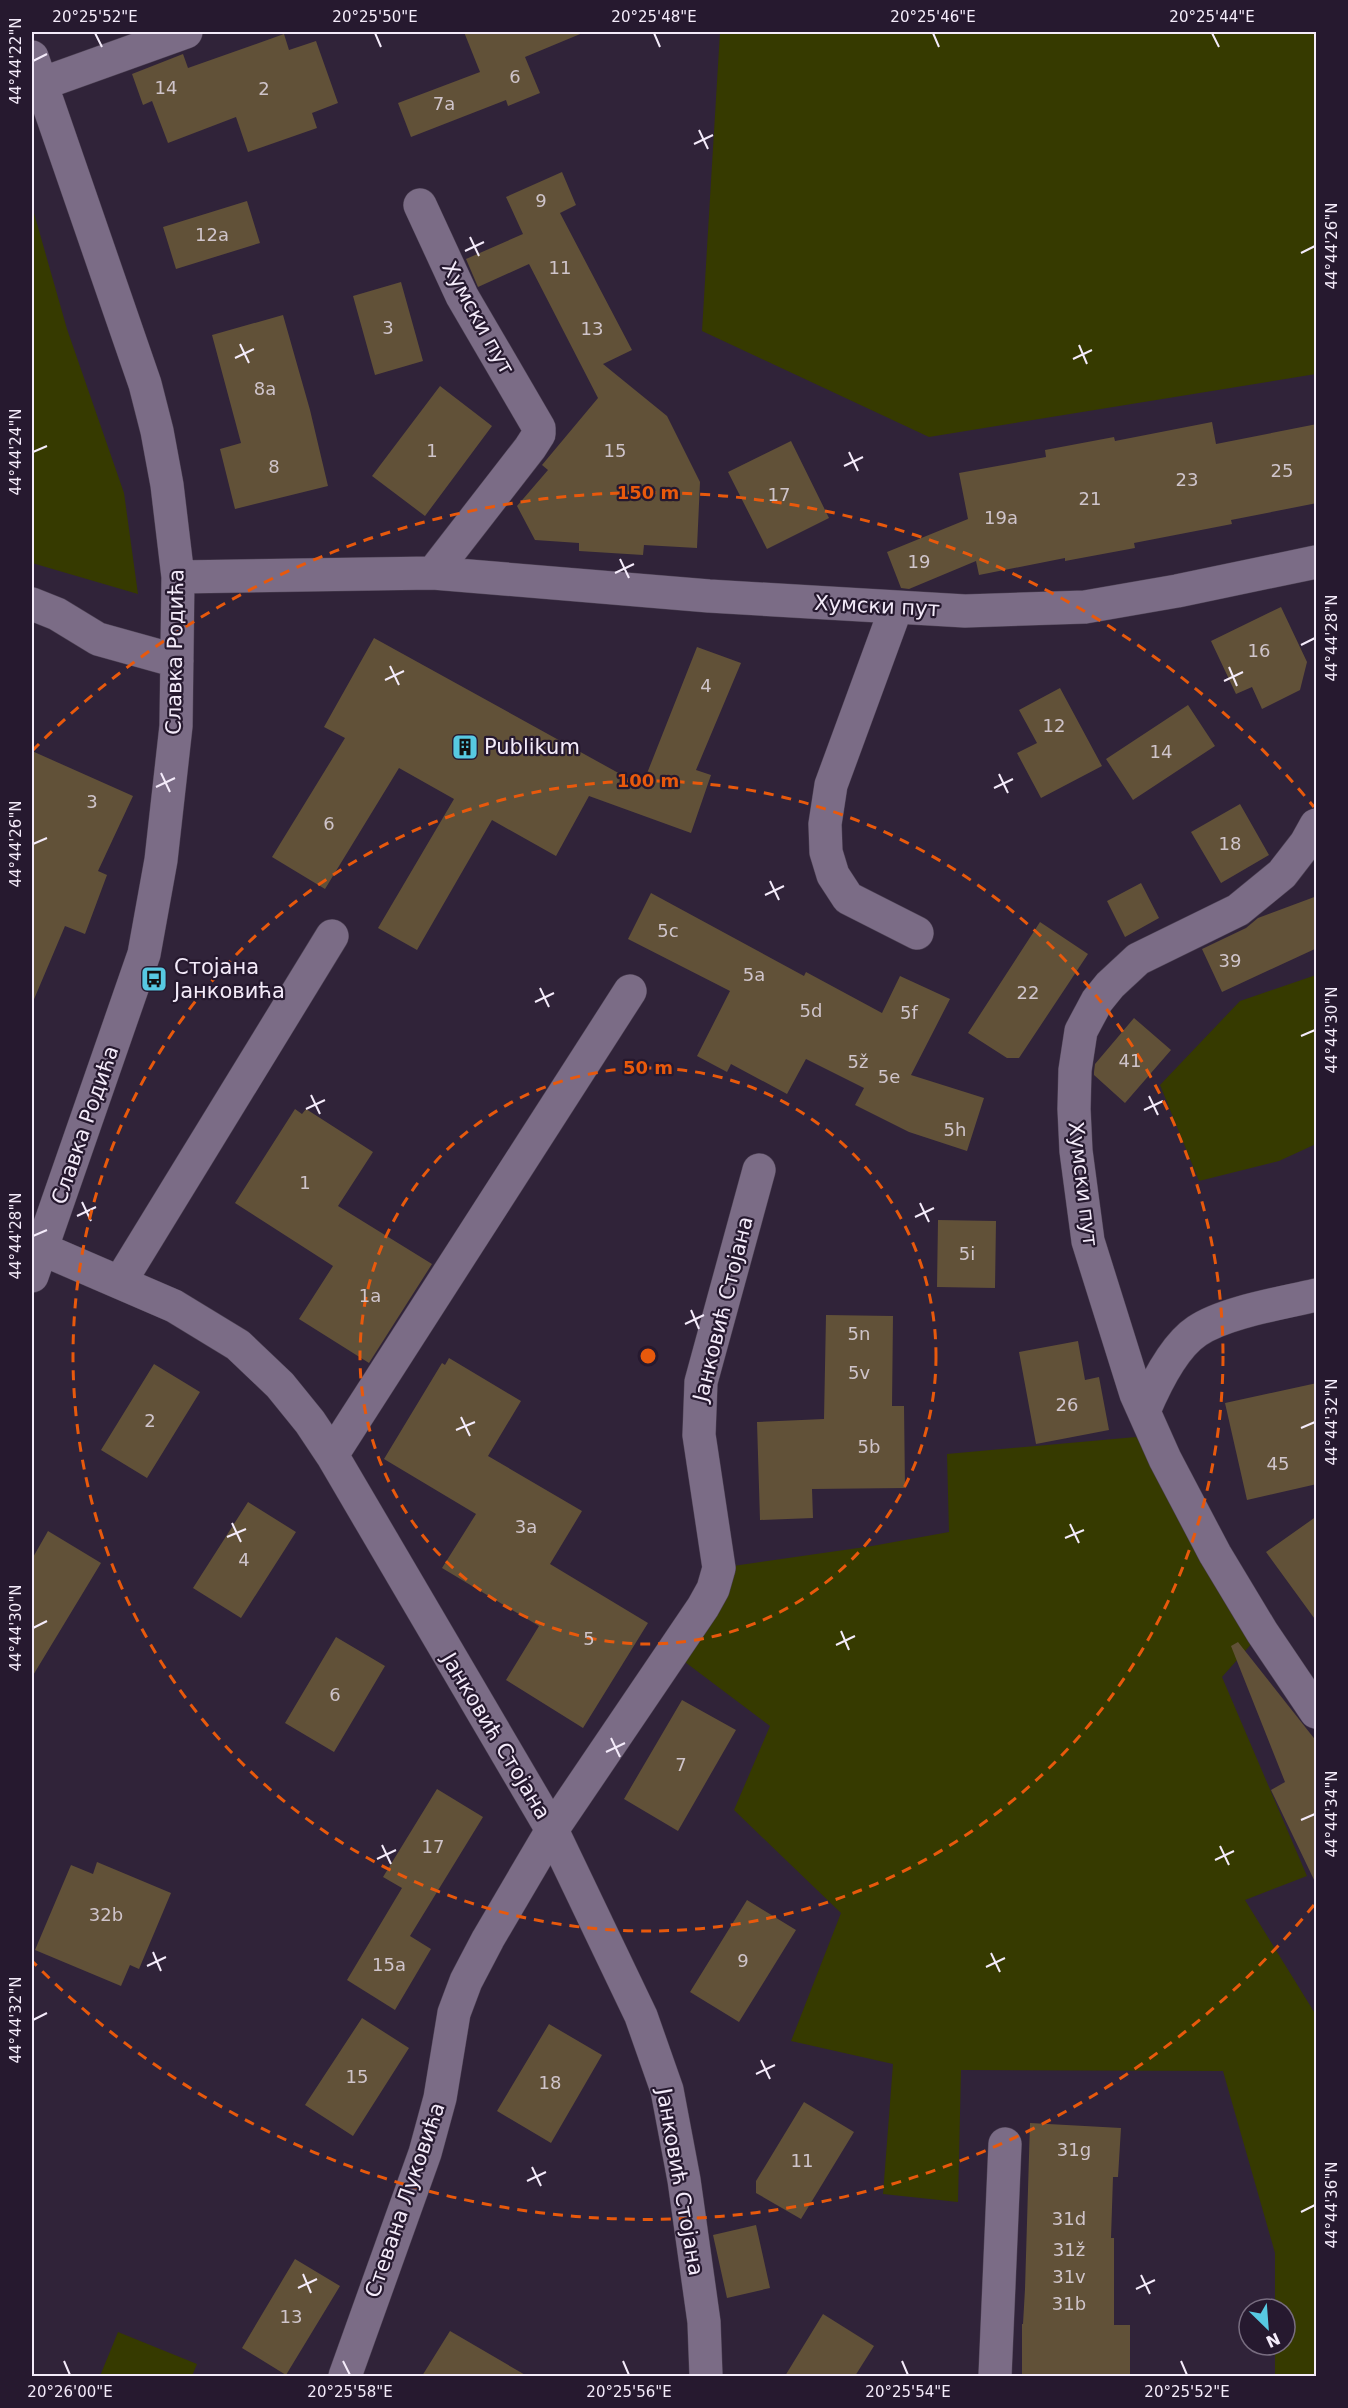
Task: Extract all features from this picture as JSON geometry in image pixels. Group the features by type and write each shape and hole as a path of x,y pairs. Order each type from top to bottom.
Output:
{"street":[{"path":"36,70 186,32"},
{"name":"Славка Родића","path":"36,70 145,384 157,431 178,577 176,726 161,860 144,954 37,1262"},
{"name":"Хумски пут","path":"420,205 462,296 539,428 539,434 530,448 433,573"},
{"name":"Хумски пут","path":"178,577 433,573 709,596 965,611 1085,607 1177,591 1317,562"},
{"path":"32,604 57,614 99,639 177,661"},
{"path":"896,608 831,785 825,824 826,852 833,875 848,898 917,933"},
{"name":"Хумски пут","path":"1317,825 1281,874 1238,910 1138,959 1126,968 1097,1002 1081,1031 1075,1070 1074,1109 1076,1151 1088,1241 1114,1329 1144,1411 1165,1459 1215,1554 1262,1632 1317,1712"},
{"path":"120,1282 332,936"},
{"path":"332,1455 630,991"},
{"name":"Јанковић Стојана","path":"552,1830 713,1589 719,1568 699,1435 701,1382 759,1170"},
{"name":"Јанковић Стојана","path":"37,1262 120,1282 174,1306 238,1345 280,1385 310,1422 332,1455 552,1830 641,2016 667,2090 684,2180 704,2322 706,2376"},
{"path":"1144,1411 1168,1363 1196,1331 1227,1318 1317,1296"},
{"name":"Стевана Луковића","path":"345,2376 425,2153 440,2098 454,2013 466,1981 488,1938 552,1830"},
{"path":"995,2376 1005,2144"}],"green space":[{"path":"720,32 1316,32 1316,374 929,437 702,331"},
{"path":"32,206 67,329 124,493 138,594 32,563"},
{"path":"1316,975 1316,1144 1279,1161 1199,1181 1160,1085 1240,1001"},
{"path":"1136,1437 1185,1498 1262,1632 1222,1677 1307,1876 1245,1900 1316,2015 1316,2376 1275,2376 1275,2357 1297,2357 1297,2297 1275,2297 1275,2253 1223,2071 961,2070 958,2202 883,2194 893,2064 791,2041 841,1913 734,1810 770,1726 673,1653 719,1568 872,1546 949,1532 947,1454"},
{"path":"118,2332 197,2364 192,2376 100,2376"}],"building":[{"path":"464,32 585,32 525,57 540,93 508,106 506,100 411,137 398,103 480,72"},
{"path":"284,34 289,50 316,41 338,103 312,113 317,128 248,152 236,117 168,143 152,101 143,105 132,74 183,54 188,68"},
{"path":"562,172 576,205 560,213 632,350 603,364 667,416 700,482 697,548 644,545 643,555 579,551 579,543 535,540 517,506 548,470 542,465 598,398 529,264 478,287 466,259 523,234 506,197"},
{"path":"247,201 260,243 176,269 163,227"},
{"path":"401,282 423,361 375,375 353,296"},
{"path":"283,315 310,410 328,486 235,509 220,449 241,443 212,335"},
{"path":"440,386 492,426 425,516 372,476"},
{"path":"1212,422 1216,444 1317,424 1317,503 1231,520 1232,524 1134,543 1135,548 1065,561 1065,558 979,575 976,561 909,589 901,588 887,552 968,519 959,473 1046,457 1045,450 1114,437 1115,441"},
{"path":"791,441 829,518 767,549 728,472"},
{"path":"1281,607 1307,662 1300,690 1262,709 1252,687 1236,694 1211,641"},
{"path":"374,638 642,786 697,647 741,663 696,770 711,775 691,833 589,796 556,856 492,820 417,950 378,928 454,799 399,768 325,889 272,857 345,738 324,727"},
{"path":"1060,688 1102,766 1041,798 1017,753 1037,743 1019,710"},
{"path":"1188,705 1215,746 1133,800 1106,759"},
{"path":"32,751 133,796 98,871 107,875 85,934 65,926 32,1004"},
{"path":"1240,804 1269,855 1221,883 1191,832"},
{"path":"1141,883 1159,918 1125,937 1107,901"},
{"path":"651,893 804,976 806,972 882,1013 900,976 950,999 911,1075 984,1098 967,1151 909,1132 855,1105 864,1088 806,1059 787,1094 731,1064 727,1072 697,1056 730,991 628,939"},
{"path":"1317,896 1317,948 1222,992 1202,949 1246,928 1258,918"},
{"path":"1040,922 1088,954 1019,1058 1007,1058 968,1033"},
{"path":"1134,1018 1171,1050 1125,1103 1094,1075 1094,1072 1095,1064"},
{"path":"295,1109 302,1114 306,1109 373,1152 338,1206 432,1264 369,1363 299,1319 333,1266 235,1203"},
{"path":"938,1220 996,1221 995,1288 937,1287"},
{"path":"826,1315 893,1316 892,1406 904,1406 905,1488 812,1489 813,1518 760,1520 757,1422 824,1419"},
{"path":"1078,1341 1085,1380 1099,1377 1109,1430 1036,1444 1019,1352"},
{"path":"449,1358 521,1401 488,1456 582,1511 550,1564 648,1623 583,1728 506,1680 539,1626 442,1568 476,1514 384,1459 442,1363 445,1365"},
{"path":"154,1364 200,1392 147,1478 101,1450"},
{"path":"1317,1383 1317,1484 1247,1500 1225,1403"},
{"path":"248,1502 296,1532 241,1618 193,1588"},
{"path":"1317,1516 1317,1622 1266,1552"},
{"path":"48,1531 101,1563 32,1677 32,1559"},
{"path":"336,1637 385,1666 334,1752 285,1723"},
{"path":"1238,1642 1317,1742 1317,1886 1271,1790 1285,1782 1231,1646"},
{"path":"682,1700 736,1730 678,1831 624,1799"},
{"path":"437,1789 483,1817 410,1936 431,1949 395,2010 347,1980 402,1888 383,1877"},
{"path":"97,1862 171,1893 139,1969 130,1965 121,1986 35,1950 71,1865 93,1874"},
{"path":"747,1900 796,1930 739,2022 690,1992"},
{"path":"362,2018 409,2048 353,2136 305,2105"},
{"path":"549,2024 602,2055 551,2143 497,2111"},
{"path":"804,2102 854,2132 801,2219 756,2193 756,2181"},
{"path":"1030,2123 1121,2128 1118,2177 1113,2177 1111,2238 1114,2238 1114,2325 1130,2325 1130,2376 1022,2376"},
{"path":"756,2225 770,2288 727,2298 713,2235"},
{"path":"295,2259 340,2286 286,2375 242,2348"},
{"path":"823,2314 874,2346 855,2376 785,2376"},
{"path":"450,2331 527,2376 422,2376"}],"place":[{"name":"Publikum","path":"465,747"},
{"name":"Стојана Јанковића","path":"154,979"}]}
